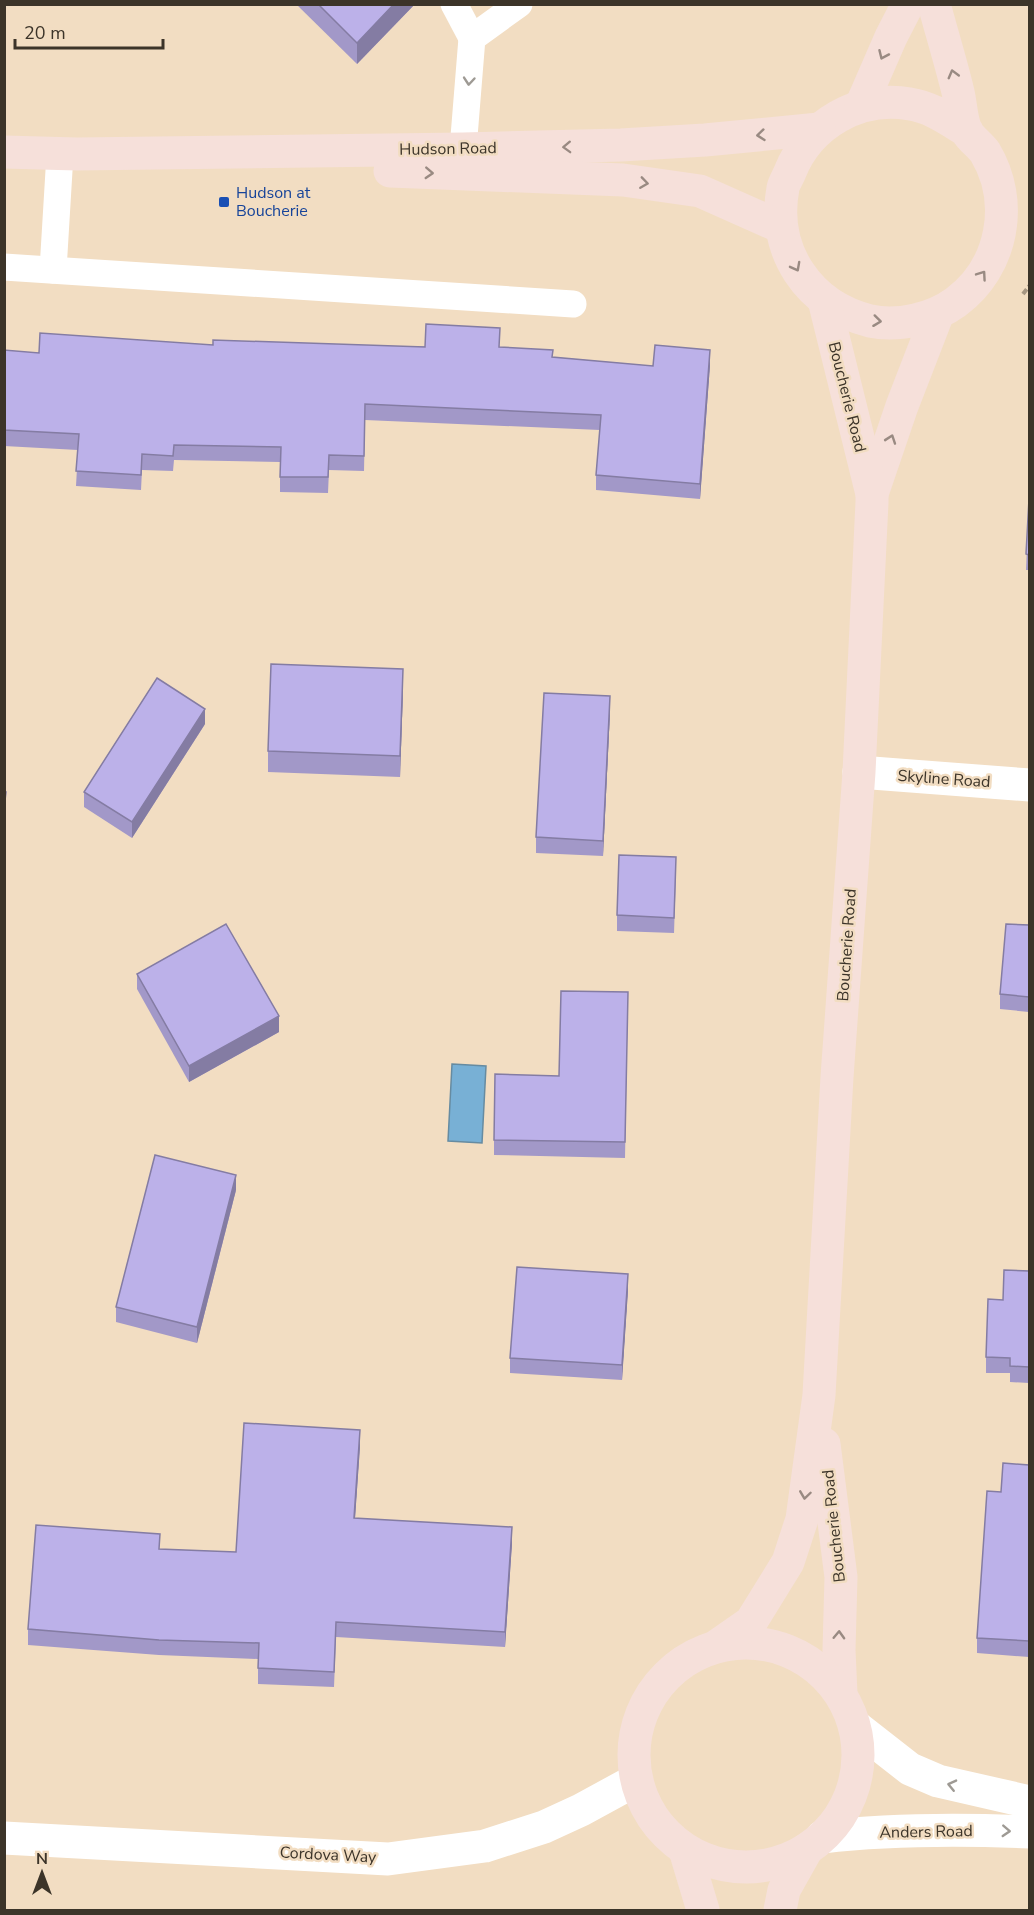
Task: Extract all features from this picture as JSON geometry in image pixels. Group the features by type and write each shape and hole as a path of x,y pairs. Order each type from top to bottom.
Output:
{"main road":[{"path":"861,106 908,4"},
{"path":"934,4 959,93 967,131"},
{"path":"884,102 911,104 937,112 967,131 984,152 997,179 1002,212 1000,232 996,251 986,271 970,291 954,304 938,313 909,322 878,323 854,317 824,300 801,277 787,251 781,226 783,188 796,156 819,129 840,115 861,106 884,102"},
{"name":"Hudson Road","path":"68,154 621,145 684,142 819,129"},
{"name":"Hudson Road","path":"4,152 622,180 700,191 781,226"},
{"name":"Boucherie Road","path":"824,300 872,494"},
{"name":"Boucherie Road","path":"718,1645 751,1622 788,1563 802,1519 819,1395 837,1077 860,772 872,494 902,406 938,313"},
{"name":"Boucherie Road","path":"819,1395 841,1577 838,1650 841,1694"},
{"path":"780,1911 784,1890 815,1843 842,1814 855,1786 860,1756 855,1726 841,1694 818,1667 788,1650 753,1642 718,1645 691,1656 668,1674 649,1696 638,1723 633,1752 636,1780 643,1800 654,1820 685,1850 708,1861 734,1866 759,1866 784,1860 815,1843"},
{"path":"685,1850 703,1911"}],"street":[{"name":"Skyline Road","path":"860,772 1029,785"},
{"path":"855,1726 910,1769 938,1781 1029,1802"},
{"name":"Cordova Way","path":"4,1838 388,1858 485,1846 553,1823 636,1780"},
{"name":"Anders Road","path":"815,1843 851,1834 928,1830 1029,1832"}],"lane":[{"path":"454,4 472,38 463,149"},
{"path":"472,38 519,4"},
{"path":"53,270 68,154"},
{"path":"4,267 573,304"}],"path":[{"path":"1021,296 1029,285"}],"water":[{"path":"452,1064 486,1066 482,1143 448,1141"}],"building":[{"path":"318,4 394,4 357,43"},
{"path":"426,324 500,328 499,347 553,350 552,357 653,366 655,345 710,350 700,484 596,475 601,415 365,404 364,456 329,455 328,477 280,477 281,447 174,445 173,456 142,454 141,475 76,471 79,434 4,430 4,350 39,353 40,333 213,345 213,340 425,347"},
{"path":"1029,499 1029,555 1026,554"},
{"path":"271,664 403,669 400,756 268,751"},
{"path":"157,678 205,709 132,822 84,792"},
{"path":"544,693 610,696 603,841 536,837"},
{"path":"619,855 676,857 674,918 617,915"},
{"path":"226,924 279,1016 189,1066 137,974"},
{"path":"1006,924 1029,925 1029,997 1000,994"},
{"path":"561,991 628,992 625,1142 494,1140 495,1074 559,1076"},
{"path":"155,1155 236,1175 197,1327 116,1307"},
{"path":"517,1267 628,1274 622,1365 510,1358"},
{"path":"1004,1270 1029,1271 1029,1367 1010,1366 1010,1358 986,1357 988,1299 1003,1300"},
{"path":"244,1423 360,1430 354,1518 512,1527 505,1632 336,1622 334,1672 258,1668 259,1643 159,1640 28,1629 36,1525 160,1534 159,1549 236,1552"},
{"path":"1003,1463 1029,1465 1029,1641 977,1638 987,1491 1001,1492"}],"place":[{"name":"Hudson at Boucherie","path":"224,202"}]}
